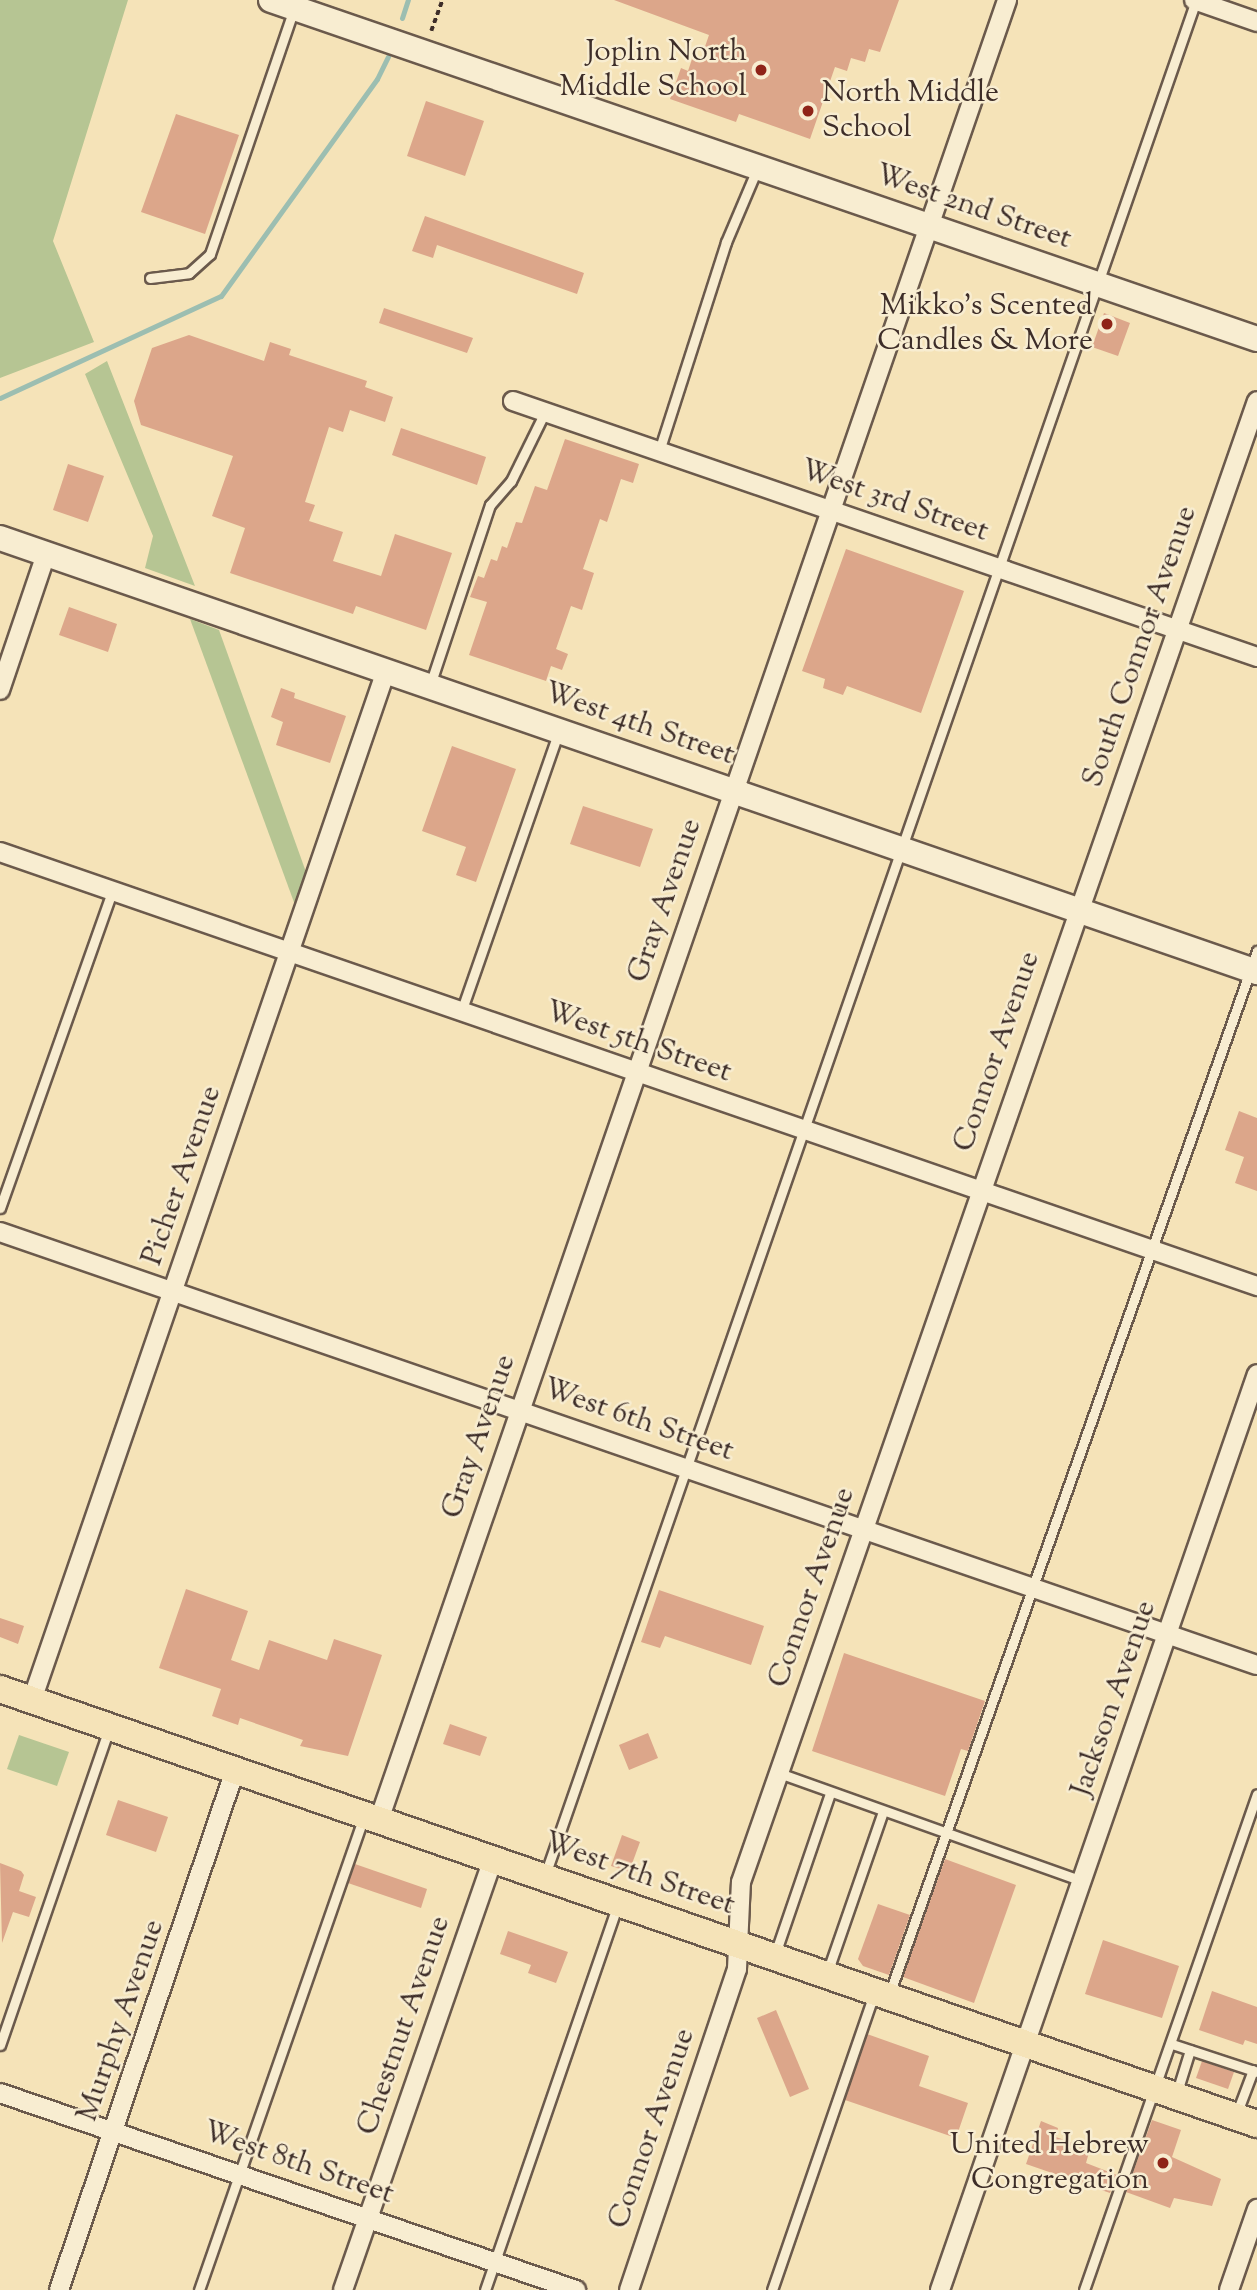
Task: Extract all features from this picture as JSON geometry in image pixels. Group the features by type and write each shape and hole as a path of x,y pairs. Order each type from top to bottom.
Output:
{"main road":[{"name":"West 7th Street","path":"0,1689 1246,2120"}],"street":[{"name":"Gray Avenue","path":"371,1818 519,1409 1007,0"},
{"path":"1195,0 1257,22"},
{"name":"West 2nd Street","path":"288,3 1257,339"},
{"name":"West 3rd Street","path":"513,401 1257,657"},
{"name":"South Connor Avenue","path":"1077,911 1257,401"},
{"name":"West 4th Street","path":"0,538 1077,911 1255,964"},
{"path":"0,690 46,554"},
{"name":"Picher Avenue","path":"32,1700 292,953 386,671"},
{"name":"West 5th Street","path":"0,852 1257,1286"},
{"name":"Connor Avenue","path":"629,2290 736,1973 741,1882 1077,911"},
{"name":"West 6th Street","path":"0,1232 864,1527 1257,1665"},
{"name":"Jackson Avenue","path":"940,2290 1257,1374"},
{"name":"Murphy Avenue","path":"59,2290 236,1770"},
{"name":"Chestnut Avenue","path":"343,2290 493,1860"},
{"name":"West 8th Street","path":"0,2093 576,2290"},
{"path":"1229,2290 1257,2209"}],"lane":[{"path":"544,1877 1001,569 1195,0"},
{"path":"150,278 189,273 210,254 288,3"},
{"path":"659,452 726,242 757,167"},
{"path":"429,686 490,505 511,481 545,412"},
{"path":"461,1012 559,731"},
{"path":"0,1208 111,891"},
{"path":"772,2290 882,1993 946,1832 1255,964"},
{"path":"0,2045 109,1726"},
{"path":"779,1773 1082,1881"},
{"path":"775,1956 830,1793"},
{"path":"1166,2092 1172,2044 1257,1794"},
{"path":"827,1975 883,1811"},
{"path":"199,2290 371,1818"},
{"path":"485,2290 619,1903"},
{"path":"1172,2044 1255,2071 1246,2120"},
{"path":"1084,2290 1166,2092 1191,2050"}],"path":[{"path":"431,31 442,0"}],"green space":[{"path":"0,0 128,0 53,241 94,342 0,378"},
{"path":"107,361 195,586 145,568 153,536 85,374"},
{"path":"190,619 219,630 306,872 295,905"},
{"path":"19,1735 69,1752 57,1786 7,1769"}],"building":[{"name":"Joplin North Middle School","path":"614,0 899,0 880,52 869,49 865,62 851,58 847,71 835,67 810,139 739,114 736,122 670,99 681,68 688,71 692,59 700,61 709,35"},
{"path":"426,101 484,121 465,176 407,156"},
{"path":"176,114 239,135 205,234 141,212"},
{"path":"425,216 584,273 577,294 437,245 433,258 412,251"},
{"path":"384,308 473,338 467,353 379,323"},
{"path":"1104,313 1130,323 1118,356 1092,347"},
{"path":"189,335 264,361 270,342 291,349 289,355 367,381 365,387 393,397 385,422 350,410 343,432 329,427 305,502 315,505 309,521 343,532 333,561 381,576 395,534 452,553 426,630 356,606 353,614 230,573 245,528 212,516 233,456 141,425 134,401 152,348"},
{"path":"401,428 486,457 477,485 392,455"},
{"path":"565,439 639,464 633,483 621,479 607,522 600,519 583,569 594,573 582,610 571,606 556,649 568,654 562,670 551,666 546,681 469,655 487,602 470,597 478,576 484,578 491,559 497,561 502,546 507,548 516,522 522,523 535,486 547,490"},
{"path":"68,464 104,476 88,522 53,510"},
{"path":"846,549 964,591 921,713 847,686 843,695 823,688 825,679 802,671"},
{"path":"69,607 117,624 108,652 59,635"},
{"path":"281,688 295,693 294,698 346,716 330,763 276,745 283,722 271,717"},
{"path":"452,746 516,769 476,882 456,875 466,847 422,831"},
{"path":"583,806 653,829 640,867 570,844"},
{"path":"1239,1111 1257,1118 1257,1191 1235,1183 1244,1157 1225,1150"},
{"path":"186,1589 248,1611 231,1660 259,1670 269,1640 327,1660 334,1639 382,1655 348,1756 300,1746 303,1740 240,1718 238,1725 212,1716 221,1689 159,1668"},
{"path":"659,1590 764,1626 751,1665 665,1636 660,1648 641,1642"},
{"path":"0,1618 24,1626 18,1644 0,1637"},
{"path":"844,1653 985,1701 968,1751 961,1749 945,1796 812,1751"},
{"path":"450,1724 487,1737 480,1756 443,1744"},
{"path":"648,1733 658,1758 629,1770 619,1745"},
{"path":"118,1800 168,1817 156,1852 106,1835"},
{"path":"622,1835 640,1842 629,1872 611,1866"},
{"path":"945,1859 1016,1885 974,2003 903,1977"},
{"path":"0,1863 21,1871 24,1875 19,1891 36,1897 29,1917 13,1912 2,1943"},
{"path":"355,1864 427,1889 421,1908 348,1883"},
{"path":"878,1904 910,1915 889,1975 863,1966 858,1959"},
{"path":"508,1931 568,1952 556,1983 528,1973 531,1965 500,1954"},
{"path":"1103,1940 1179,1966 1162,2018 1085,1994"},
{"path":"1212,1991 1257,2007 1257,2044 1245,2040 1243,2045 1199,2030"},
{"path":"776,2010 809,2089 790,2097 757,2018"},
{"path":"867,2034 929,2056 919,2086 968,2103 956,2138 845,2100"},
{"path":"1202,2061 1234,2072 1228,2089 1196,2078"},
{"name":"United Hebrew Congregation","path":"1152,2120 1181,2130 1172,2157 1221,2179 1212,2206 1174,2198 1170,2208 1126,2192"},
{"path":"1041,2121 1058,2128 1056,2137 1090,2149 1086,2163 1117,2175 1110,2193 1026,2164"}],"waterway":[{"path":"402,18 408,0"},
{"path":"0,398 221,296 377,79 388,56"}],"place":[{"name":"Joplin North Middle School","path":"761,70"},
{"name":"North Middle School","path":"808,111"},
{"name":"Mikko's Scented Candles & More","path":"1107,324"},
{"name":"United Hebrew Congregation","path":"1163,2163"}]}
